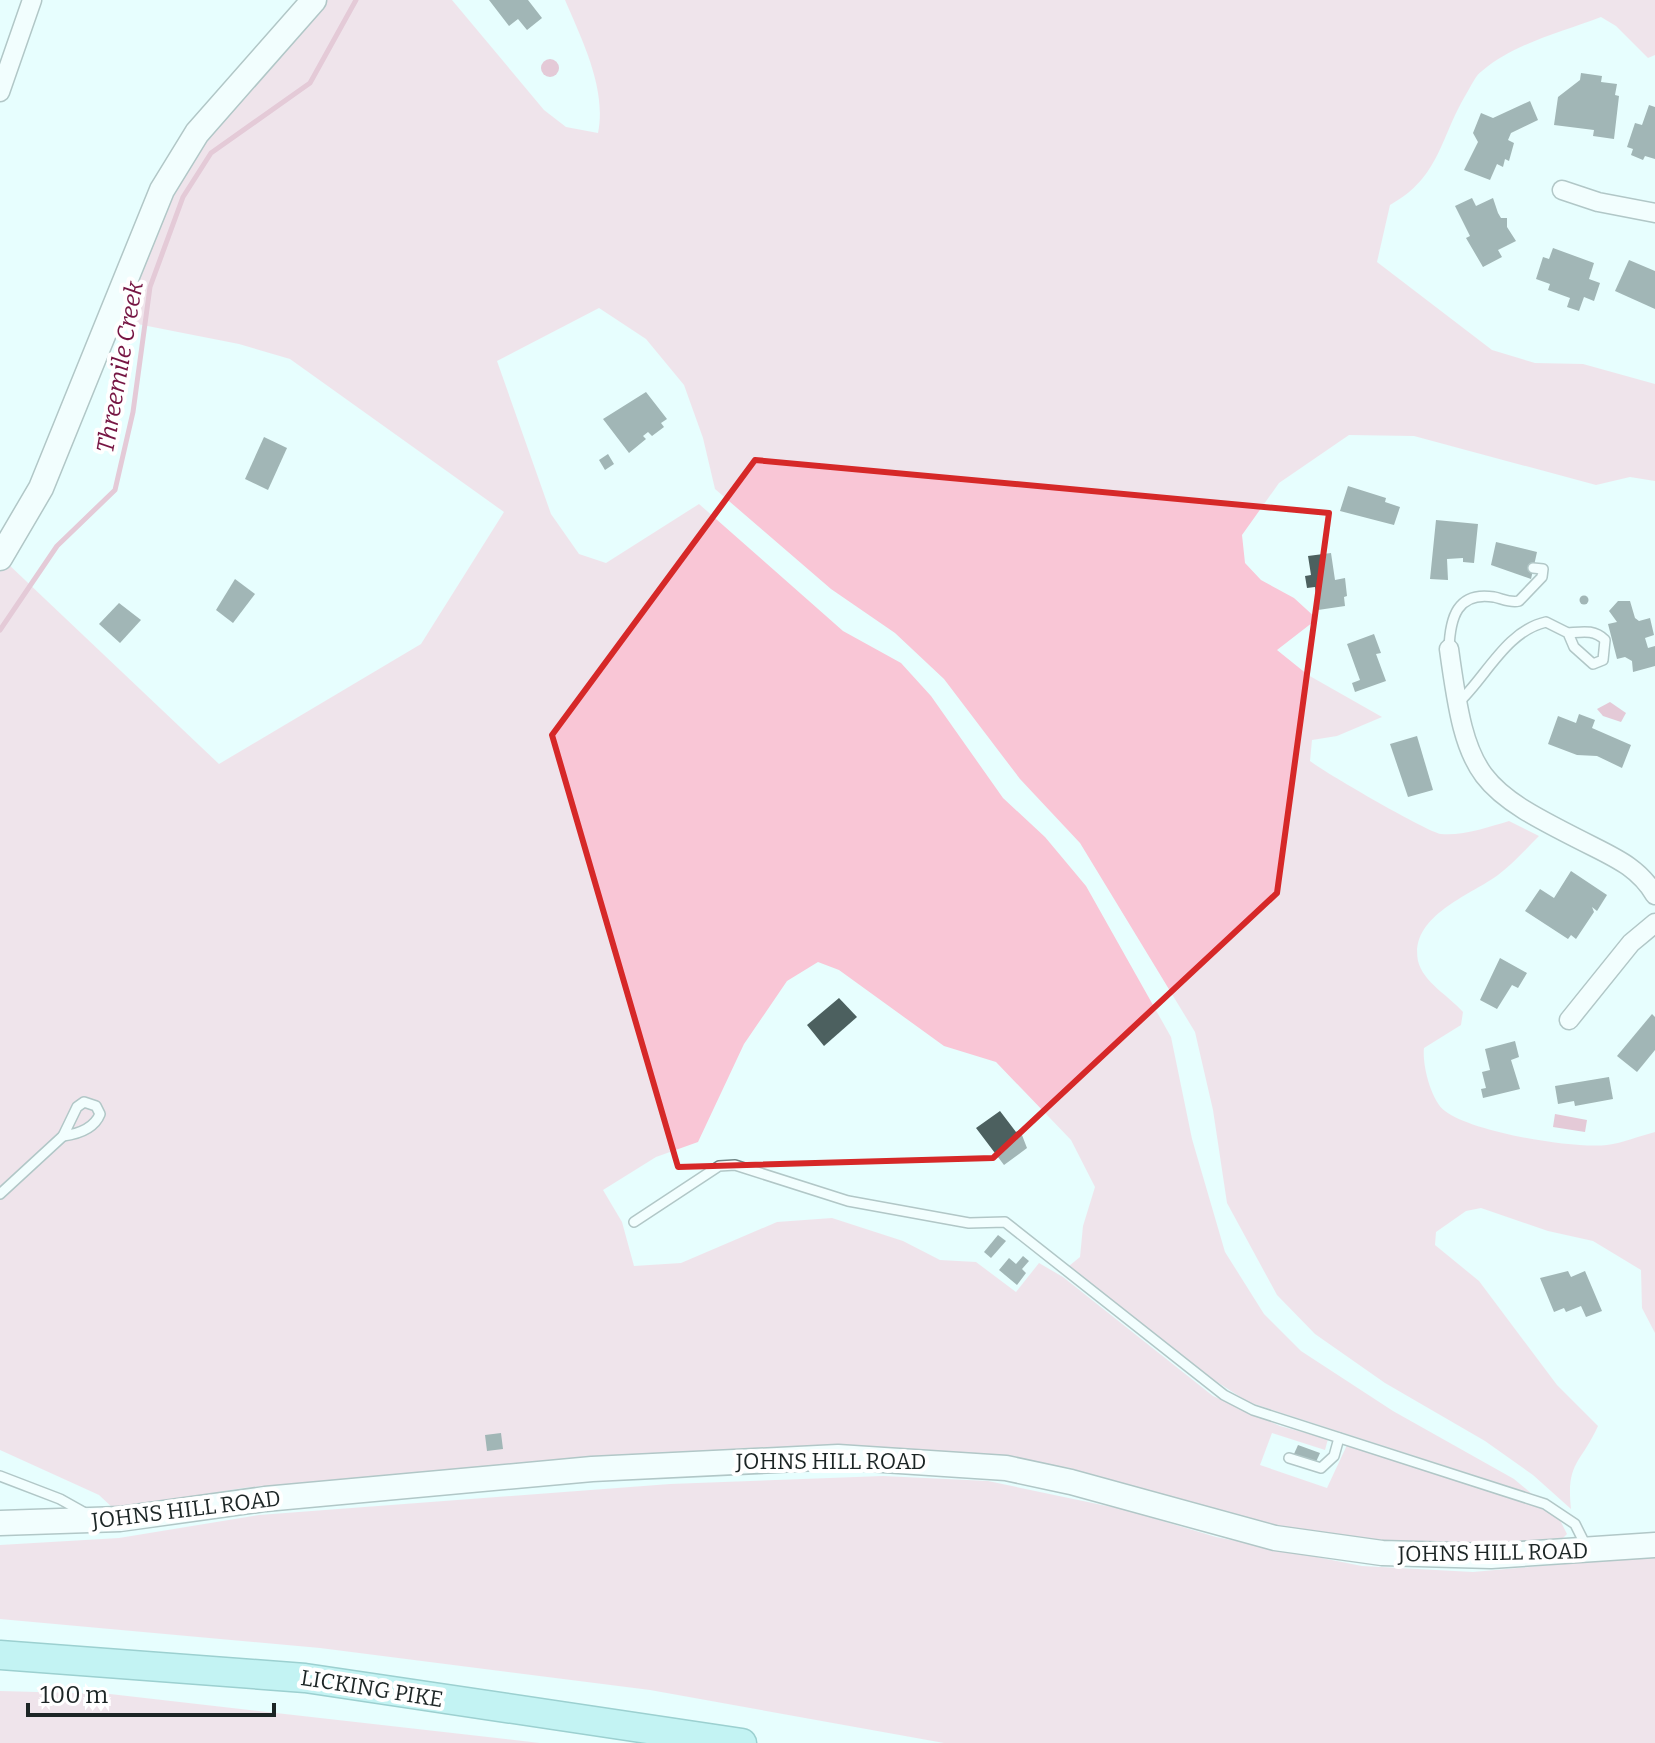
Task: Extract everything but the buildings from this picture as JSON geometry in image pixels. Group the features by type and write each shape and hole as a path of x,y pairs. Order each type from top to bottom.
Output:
{"main road":[{"path":"0,558 41,488 98,342 171,174 229,94 314,0"},
{"name":"JOHNS HILL ROAD","path":"0,1523 98,1520 265,1499 592,1469 838,1457 976,1464 1028,1472 1214,1524 1329,1547 1441,1556 1655,1545"},
{"name":"LICKING PIKE","path":"0,1655 305,1678 742,1743"}],"street":[{"path":"0,92 32,0"},
{"path":"1562,190 1598,202 1655,213"},
{"path":"1449,649 1464,739 1474,764 1502,797 1631,866 1655,895"},
{"path":"1569,1020 1631,943 1655,923"}],"lane":[{"path":"1449,649 1452,615 1459,605 1483,596 1519,601 1542,577 1543,569 1533,568"},
{"path":"1458,703 1501,653 1533,625 1546,622 1568,633"},
{"path":"0,1194 63,1136"},
{"path":"634,1222 719,1166 735,1165 848,1201 969,1223 1005,1222 1224,1395 1253,1410 1545,1504 1568,1516 1583,1534 1589,1550"},
{"path":"1289,1458 1301,1465 1321,1468 1334,1456 1339,1438"},
{"path":"0,1476 60,1499 98,1520"}],"highlighted area":[{"path":"755,460 1329,513 1277,893 993,1158 678,1167 552,735"}],"shaded area":[{"path":"325,0 452,0 544,110 566,127 598,133 600,116 596,82 565,0 1655,0 1655,55 1648,58 1616,26 1601,17 1524,46 1480,73 1430,168 1420,182 1390,205 1377,262 1492,350 1535,363 1583,364 1655,384 1655,481 1630,477 1596,485 1414,436 1349,435 1279,483 1242,535 1245,563 1261,580 1294,598 1317,619 1277,650 1308,675 1382,717 1337,736 1312,740 1310,761 1397,813 1441,834 1467,832 1509,821 1539,836 1504,871 1444,909 1423,931 1418,945 1421,969 1463,1012 1461,1025 1424,1048 1428,1082 1440,1106 1458,1119 1477,1126 1547,1142 1607,1145 1655,1132 1655,1333 1642,1308 1641,1270 1593,1241 1548,1231 1481,1208 1466,1211 1436,1232 1435,1245 1479,1281 1557,1385 1598,1426 1573,1472 1571,1509 1533,1475 1485,1441 1385,1383 1315,1334 1277,1295 1227,1203 1213,1110 1195,1032 1080,843 1020,779 944,679 895,633 831,589 715,489 703,438 684,385 646,339 599,308 497,361 551,514 579,554 606,563 699,504 843,631 901,663 931,696 1003,798 1045,837 1086,886 1171,1037 1192,1139 1225,1252 1264,1314 1301,1351 1393,1411 1514,1479 1532,1494 1248,1402 1214,1380 1069,1266 1080,1257 1083,1226 1095,1187 1071,1140 996,1062 944,1046 839,970 818,962 787,981 744,1044 698,1142 656,1157 603,1190 622,1222 634,1266 681,1263 777,1222 832,1218 903,1241 940,1260 976,1262 1016,1292 1039,1263 1063,1277 1213,1396 1280,1426 1328,1439 1325,1450 1272,1433 1260,1465 1327,1488 1347,1445 1533,1505 1558,1516 1567,1534 1561,1540 1542,1545 1388,1543 1247,1522 1070,1468 980,1454 865,1447 739,1449 422,1472 243,1488 114,1509 99,1495 0,1450 0,572 6,562 219,764 421,644 504,512 290,359 239,344 117,320 172,189 202,140"},
{"path":"546,59 554,59 559,68 557,75 546,77 541,72 541,64"},
{"path":"1610,702 1626,713 1621,722 1603,716 1597,709"},
{"path":"1555,1114 1587,1120 1585,1132 1553,1127"},
{"path":"883,1476 988,1481 1126,1510 1216,1537 1362,1566 1473,1572 1655,1556 1655,1743 944,1743 650,1690 320,1648 0,1619 0,1545 119,1538 259,1515 670,1484"},
{"path":"0,1691 110,1694 540,1743 0,1743"}],"waterway":[{"name":"Threemile Creek","path":"0,630 57,546 115,490 133,412 150,287 183,197 211,153 310,83 356,0"}]}
